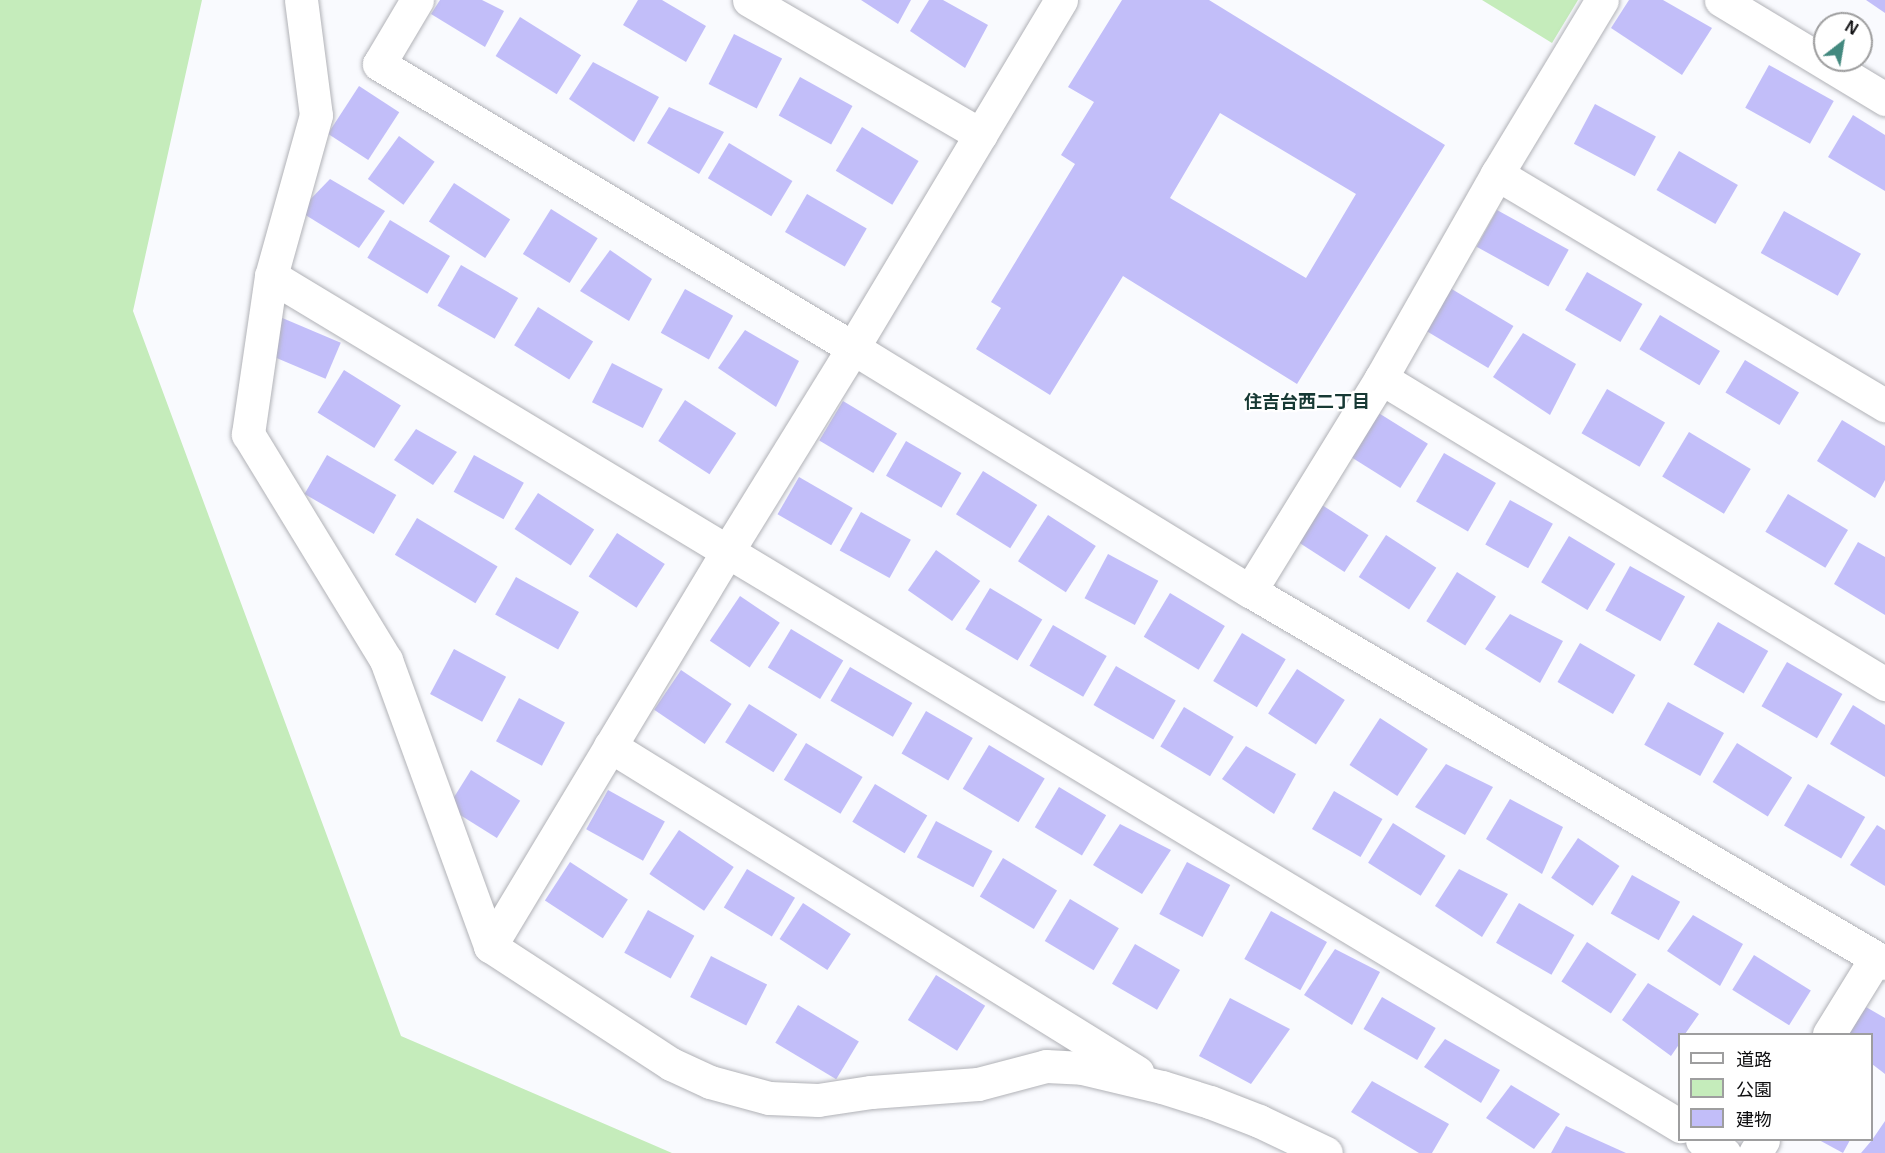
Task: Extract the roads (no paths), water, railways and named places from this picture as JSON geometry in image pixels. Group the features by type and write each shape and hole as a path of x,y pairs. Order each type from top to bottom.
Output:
{"street":[{"path":"301,0 316,115 271,276 248,434 386,660 490,946 671,1064 710,1082 770,1098 818,1100 871,1092 978,1084 1046,1066 1082,1068 1161,1087 1259,1121 1326,1153"},
{"path":"417,0 379,64 853,348 1250,591 1881,960 1830,1033"},
{"path":"749,0 981,135"},
{"path":"490,946 1061,0"},
{"path":"1250,591 1381,378 1497,174 1602,0"},
{"path":"1720,0 1885,99"},
{"path":"1497,174 1885,405"},
{"path":"271,276 1678,1125"},
{"path":"1381,378 1885,684"},
{"path":"610,746 1161,1087"},
{"path":"1704,1141 1724,1153"}],"district":[{"name":"住吉台西二丁目","path":"1307,402"}]}
